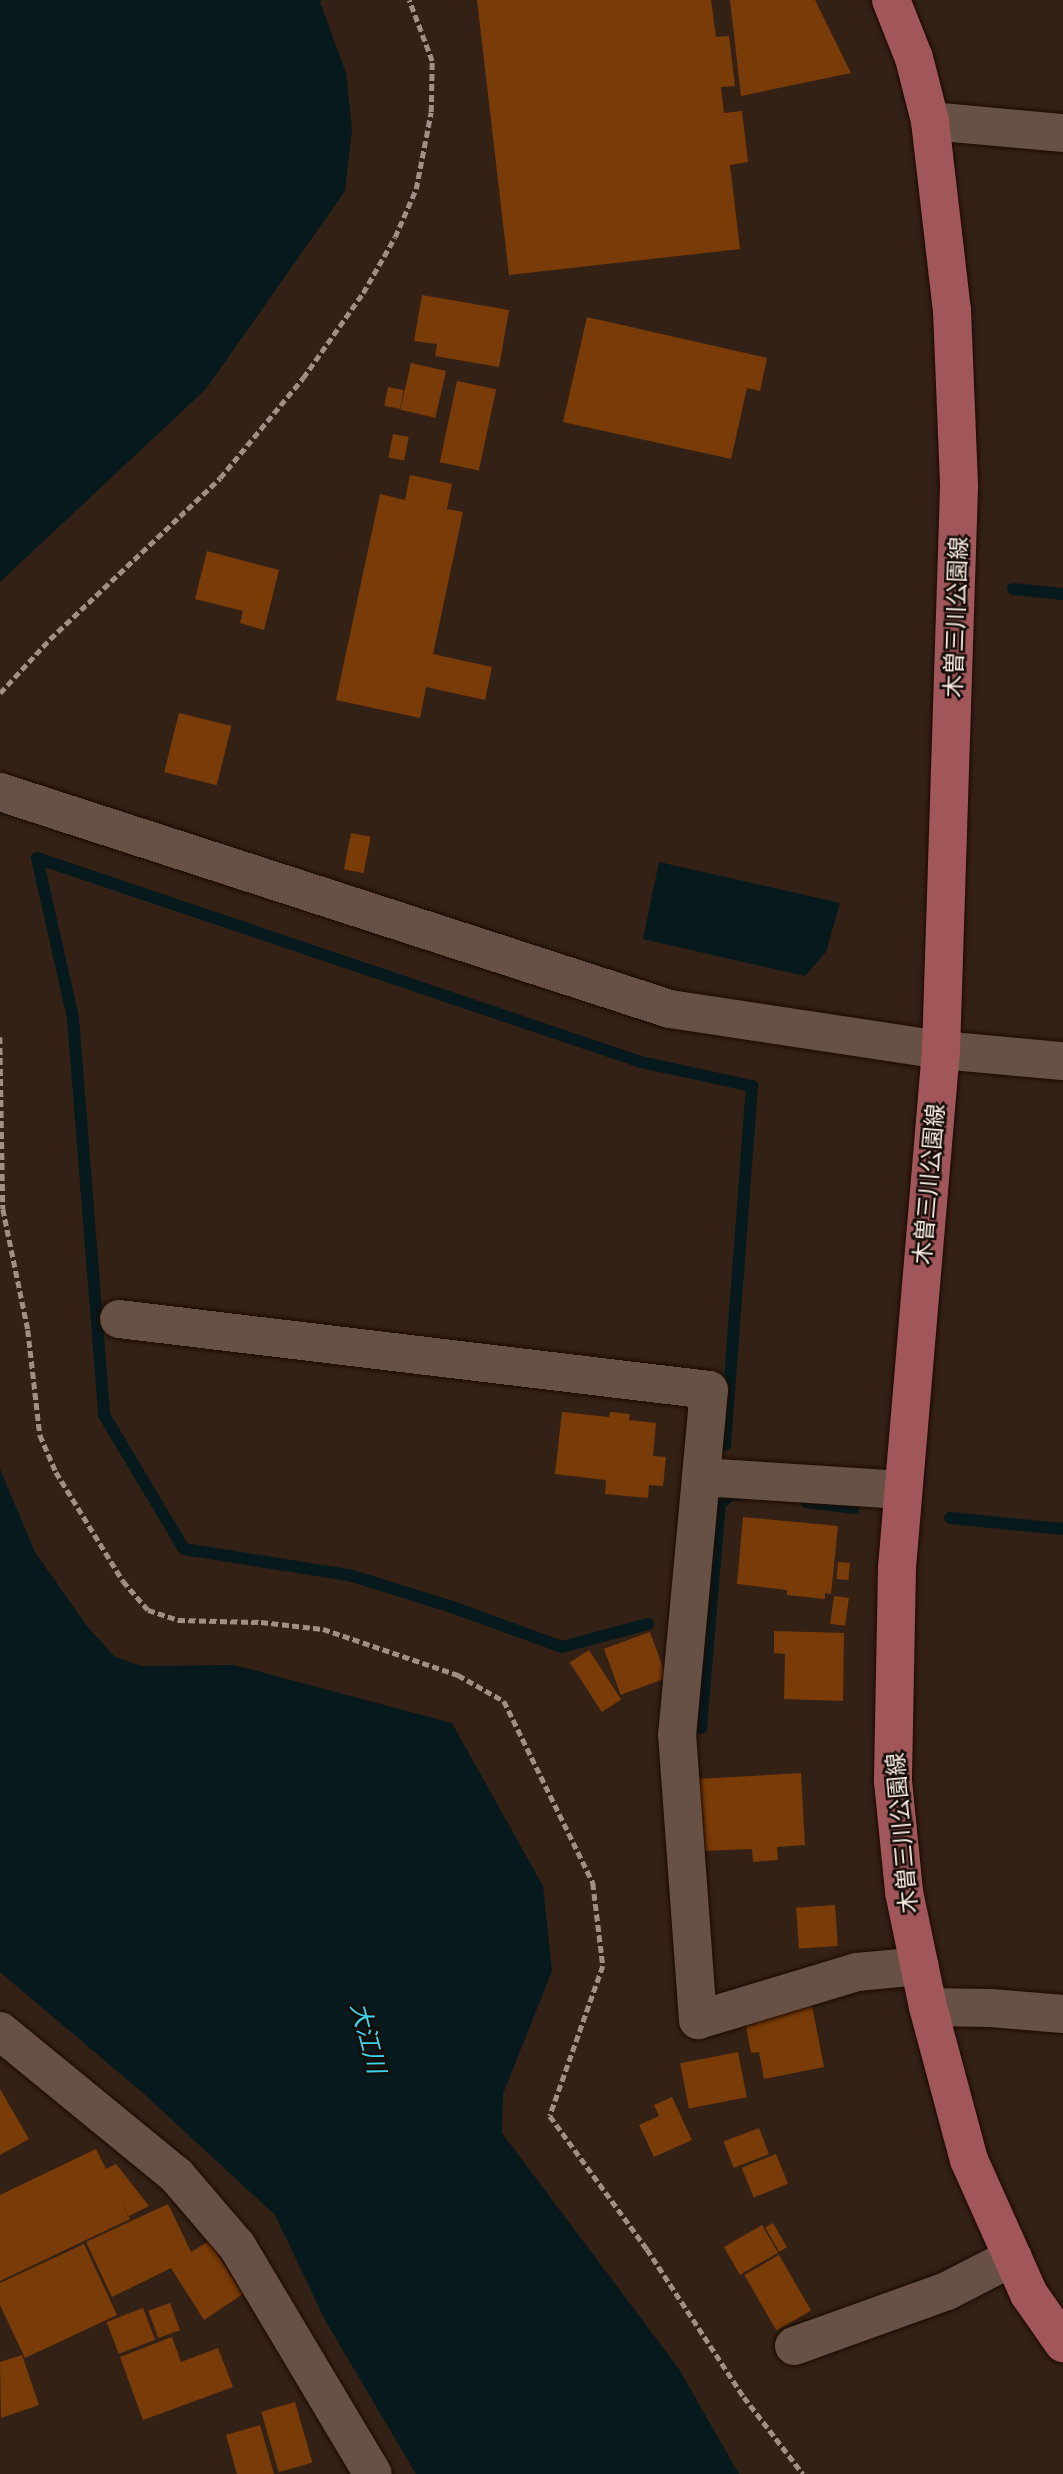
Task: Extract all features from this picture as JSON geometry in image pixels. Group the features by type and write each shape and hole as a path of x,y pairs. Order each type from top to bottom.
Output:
{"main road":[{"name":"木曽三川公園線","path":"891,0 915,58 930,121 952,310 959,488 941,1050 897,1568 893,1782 904,1892 928,2007 969,2160 1030,2294 1063,2343"}],"street":[{"path":"930,121 1063,133"},
{"path":"0,792 670,1009 941,1050 1063,1062"},
{"path":"119,1319 709,1390 677,1734 698,2020 857,1972 919,1966"},
{"path":"701,1477 903,1490"},
{"path":"928,2007 992,2008 1063,2014"},
{"path":"0,2031 177,2176 237,2246 373,2474"},
{"path":"794,2346 947,2291 1013,2257"}],"path":[{"path":"0,693 50,639 220,478 303,378 363,293 395,237 416,189 431,112 432,61 409,0"},
{"path":"0,1037 3,1209 27,1330 40,1435 56,1472 123,1581 148,1610 178,1620 261,1622 323,1629 458,1675 504,1701 593,1883 603,1966 550,2116 647,2249 744,2397 803,2474"}],"water":[{"path":"0,0 322,0 320,2 346,73 352,129 345,191 206,389 0,582"},
{"path":"659,862 840,903 826,952 805,976 643,939"},
{"name":"大江川","path":"0,1469 35,1552 87,1626 114,1656 141,1666 234,1665 452,1723 543,1886 552,1971 503,2094 502,2133 679,2369 739,2474 416,2474 325,2320 275,2215 143,2093 0,1972"}],"building":[{"path":"477,0 711,0 716,37 729,36 735,86 721,87 724,113 742,111 748,162 730,165 740,249 509,275"},
{"path":"730,0 815,0 851,73 741,96"},
{"path":"422,295 509,310 499,367 435,356 437,344 414,341"},
{"path":"587,317 767,358 760,391 747,388 731,459 563,422"},
{"path":"411,363 446,371 435,418 400,410"},
{"path":"457,381 496,389 479,471 440,462"},
{"path":"388,387 404,390 400,409 384,406"},
{"path":"393,434 409,437 404,461 388,458"},
{"path":"410,475 452,484 447,509 463,512 433,654 492,667 485,700 426,687 420,718 336,700 380,494 405,500"},
{"path":"207,551 279,570 264,630 240,623 243,611 195,599"},
{"path":"179,713 231,726 217,785 164,772"},
{"path":"351,833 371,837 364,873 344,869"},
{"path":"562,1412 609,1417 610,1412 630,1414 629,1420 656,1423 653,1456 666,1457 663,1486 649,1485 648,1498 605,1494 606,1480 555,1474"},
{"path":"743,1517 838,1526 831,1594 825,1593 825,1599 787,1595 787,1590 737,1584"},
{"path":"838,1562 850,1563 848,1580 837,1579"},
{"path":"834,1596 849,1598 845,1626 830,1624"},
{"path":"774,1631 844,1633 843,1701 784,1699 785,1654 774,1653"},
{"path":"650,1632 667,1678 621,1695 604,1649"},
{"path":"589,1650 621,1699 602,1712 570,1663"},
{"path":"801,1773 805,1845 777,1847 778,1860 753,1862 752,1849 702,1851 697,1779"},
{"path":"835,1905 838,1946 799,1949 796,1908"},
{"path":"811,2001 824,2067 764,2079 759,2052 751,2053 744,2015"},
{"path":"738,2052 747,2097 689,2108 680,2063"},
{"path":"0,2089 29,2139 0,2155"},
{"path":"672,2097 692,2140 654,2157 639,2125 659,2116 654,2105"},
{"path":"759,2128 769,2154 734,2168 724,2142"},
{"path":"96,2149 106,2169 116,2164 149,2206 129,2216 121,2201 130,2219 0,2281 0,2195"},
{"path":"776,2154 788,2184 754,2198 742,2168"},
{"path":"168,2204 191,2252 209,2241 243,2294 204,2320 171,2268 112,2297 86,2242"},
{"path":"773,2223 787,2247 779,2252 765,2228"},
{"path":"762,2225 778,2253 740,2275 724,2247"},
{"path":"84,2244 117,2315 25,2358 0,2305 0,2283"},
{"path":"779,2255 811,2310 776,2330 744,2275"},
{"path":"170,2303 180,2330 158,2338 148,2311"},
{"path":"143,2308 155,2340 119,2354 107,2322"},
{"path":"172,2337 181,2362 218,2348 233,2387 143,2420 120,2357"},
{"path":"22,2355 39,2405 1,2418 0,2362"},
{"path":"295,2402 312,2463 279,2472 261,2412"},
{"path":"260,2425 274,2474 237,2474 226,2435"}],"waterway":[{"path":"1013,589 1063,594"},
{"path":"37,858 73,1018 104,1415 184,1549 349,1575 449,1606 562,1647 648,1624"},
{"path":"37,858 641,1062 752,1086 725,1445"},
{"path":"701,1728 720,1504 731,1494 739,1495"},
{"path":"806,1502 854,1508"},
{"path":"950,1518 1063,1529"}]}
